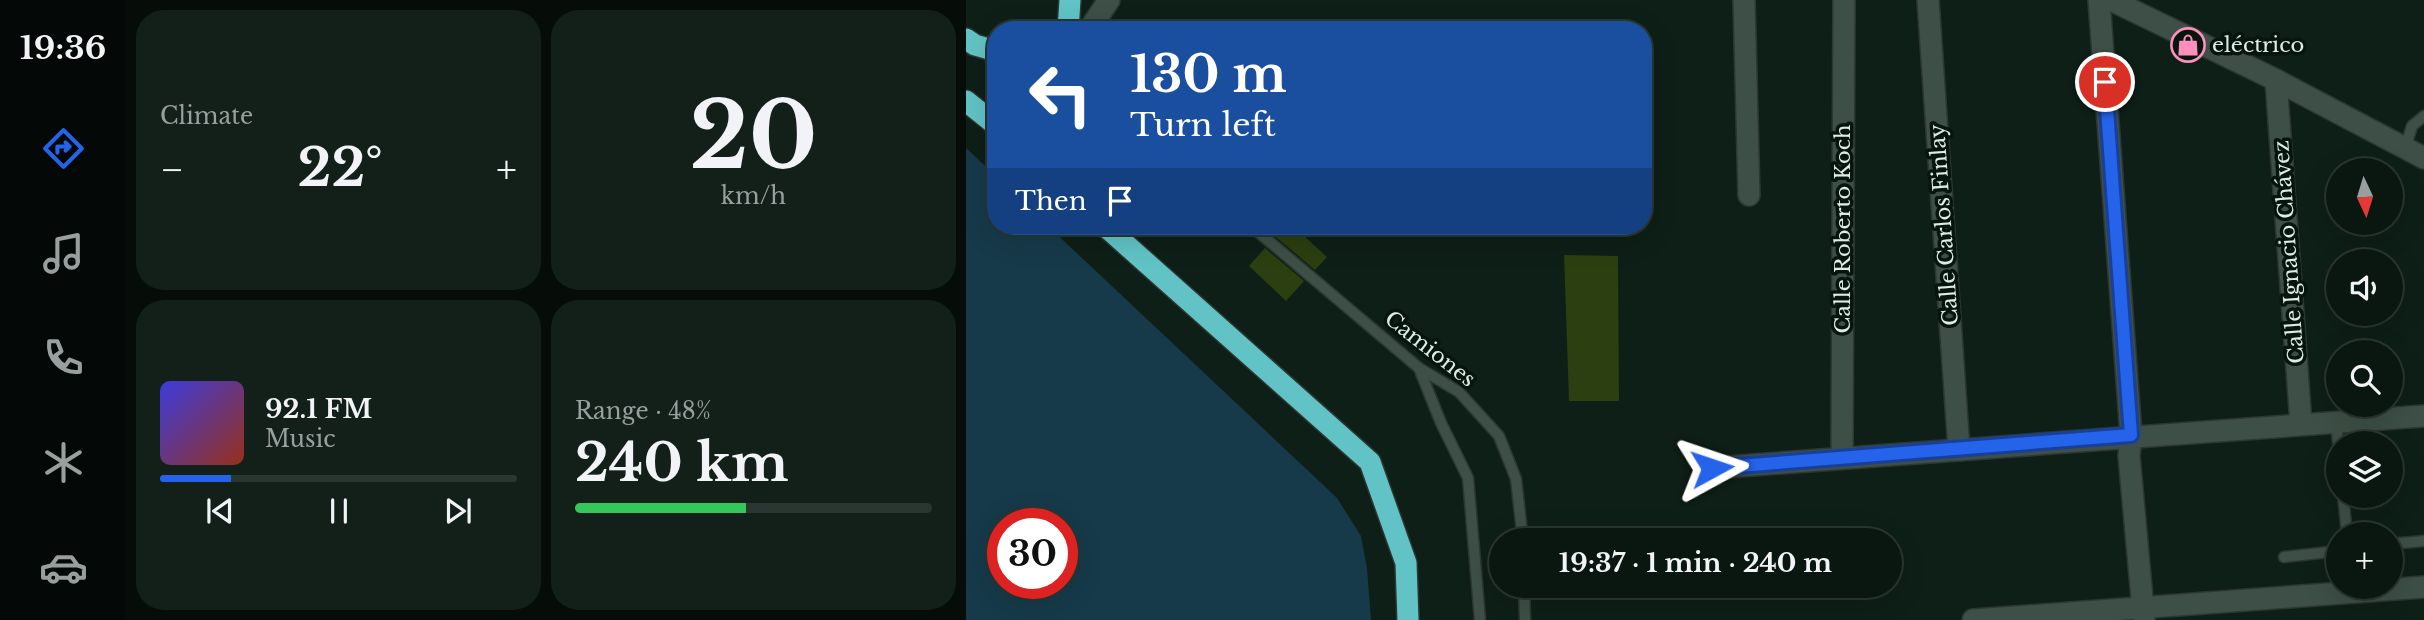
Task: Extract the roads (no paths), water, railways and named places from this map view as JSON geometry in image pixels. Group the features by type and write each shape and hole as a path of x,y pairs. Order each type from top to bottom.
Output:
{"highway":[{"path":"966,39 987,48"},
{"path":"966,101 987,118"},
{"path":"1115,235 1370,462 1406,563 1408,620"}],"street":[{"path":"1079,17 1109,0"},
{"path":"1744,0 1749,195"},
{"name":"Calle Roberto Koch","path":"1842,457 1844,0"},
{"name":"Calle Carlos Finlay","path":"1928,0 1959,450"},
{"path":"2099,0 2131,435 2129,456 2143,614"},
{"path":"2112,0 2276,80 2414,154"},
{"name":"Calle Ignacio Chávez","path":"2276,80 2301,424"},
{"path":"2342,431 2424,416"},
{"path":"1712,468 2301,424 2332,431"},
{"path":"1973,620 2143,614 2424,587"}],"lane":[{"path":"2414,154 2412,126 2424,116"},
{"name":"Camiones","path":"1262,235 1419,368 1459,392 1499,436 1516,479 1522,528"},
{"path":"1419,368 1441,423 1468,478 1480,620"},
{"path":"2403,543 2424,541"},
{"path":"2284,557 2326,552"},
{"path":"1524,598 1525,620"}],"water":[{"path":"966,148 987,168 987,235 1058,235 1337,498 1361,536 1367,568 1371,620 966,620"}],"place":[{"name":"eléctrico","path":"2188,45"}]}
